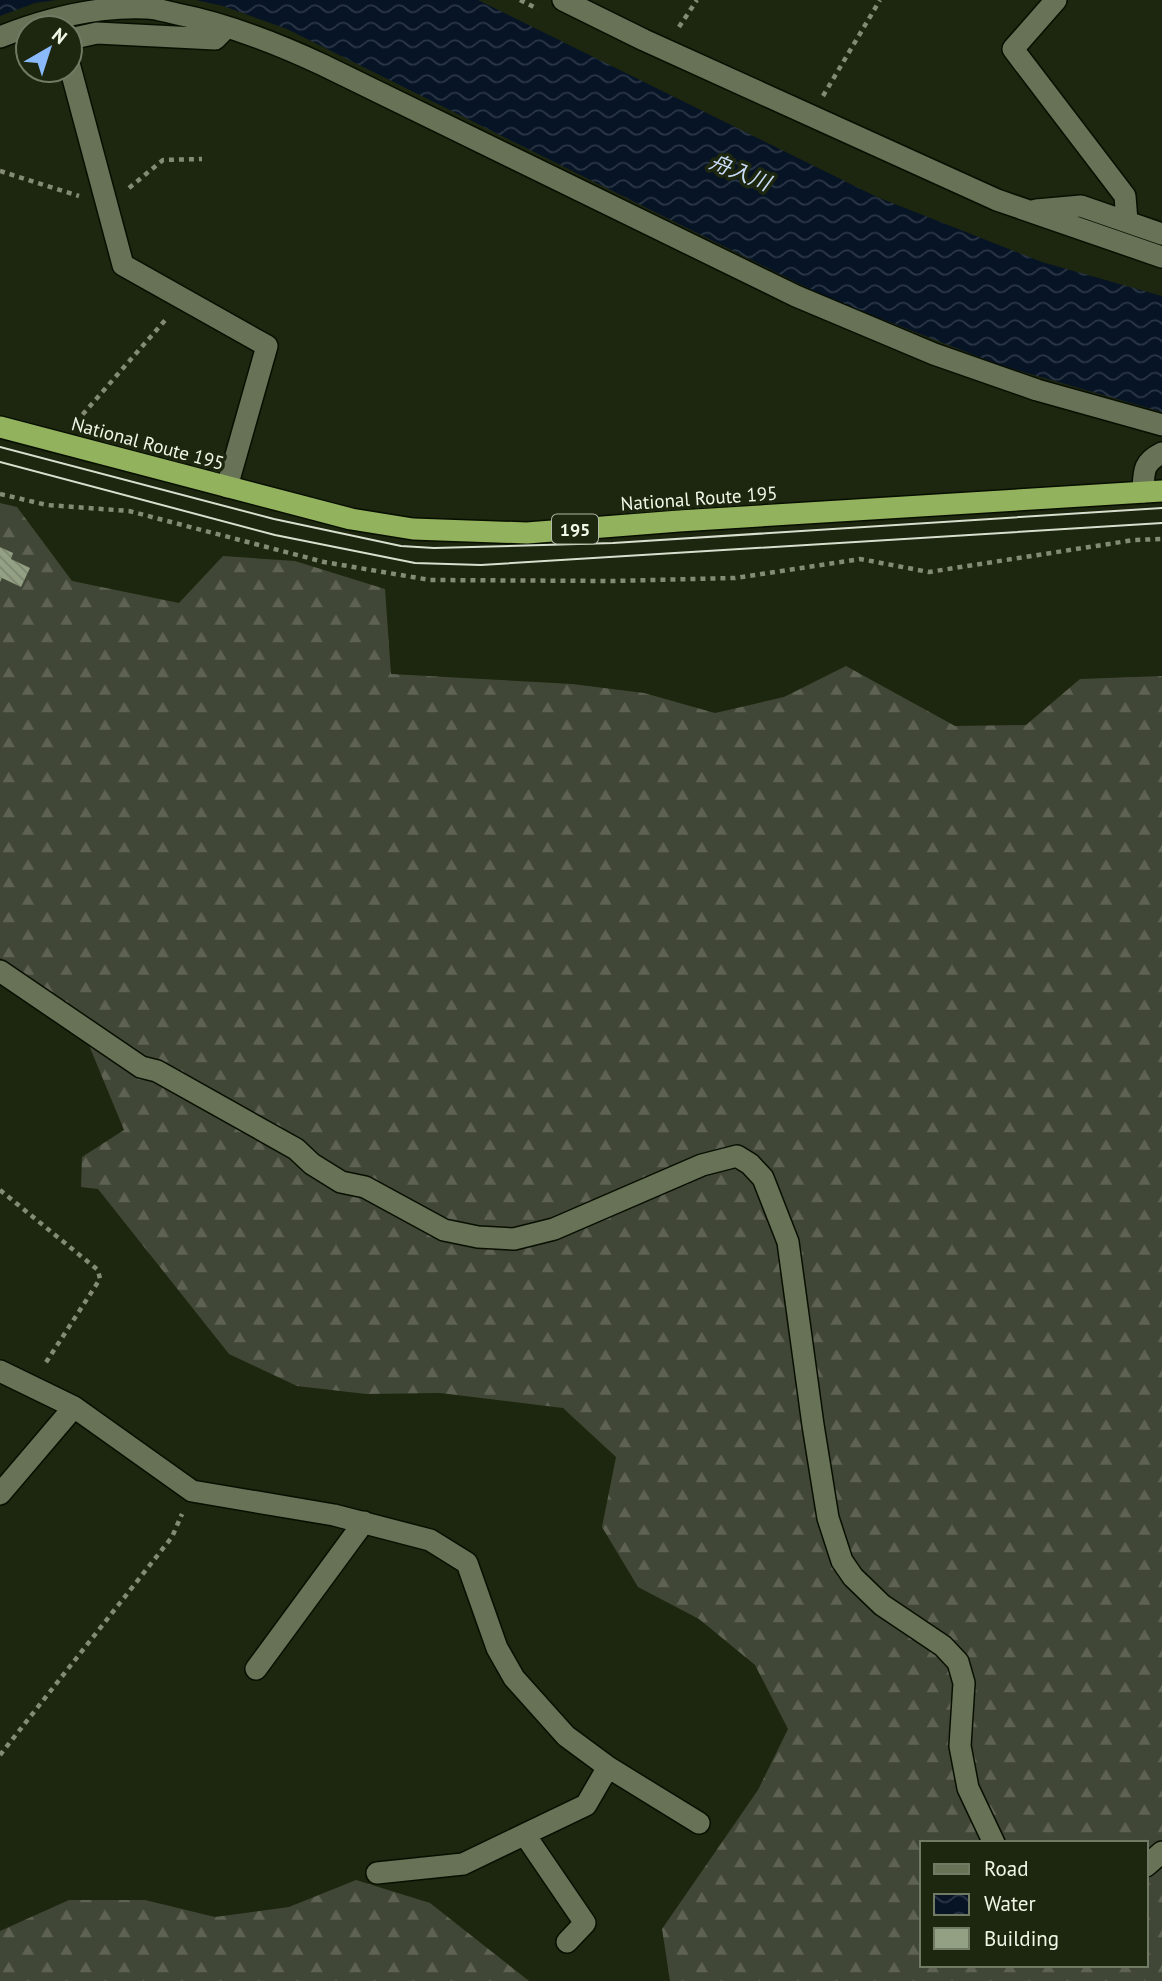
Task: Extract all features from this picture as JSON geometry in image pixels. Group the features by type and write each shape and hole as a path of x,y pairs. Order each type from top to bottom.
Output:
{"highway":[{"name":"National Route 195","path":"0,427 351,519 413,530 527,533 1153,491"}],"street":[{"path":"563,0 997,200 1162,257"},
{"path":"1056,0 1013,48 1125,196 1127,220"},
{"path":"0,37 20,29 99,9 148,8 207,20 276,43 796,296 947,359 1037,390 1162,425"},
{"path":"84,36 97,33 215,39 227,27"},
{"path":"75,84 123,265 267,346 227,487"},
{"path":"1028,211 1081,206 1162,234"},
{"path":"1153,491 1144,468 1152,458 1162,453"},
{"path":"0,971 141,1067 157,1071 296,1149 312,1164 341,1182 365,1186 444,1230 478,1237 514,1239 554,1229 702,1165 737,1156 750,1164 763,1178 788,1242 826,1505 842,1561 853,1577 881,1605 943,1646 958,1662 964,1683 960,1746 968,1788 993,1841"},
{"path":"0,1371 74,1407 192,1491 364,1522 430,1540 467,1563 498,1648 514,1678 566,1736 607,1767 699,1823"},
{"path":"0,1494 74,1407"},
{"path":"257,1669 364,1522"},
{"path":"377,1873 463,1864 586,1805 607,1767"},
{"path":"525,1835 585,1923 567,1942"},
{"path":"1148,1864 1162,1852"}],"path":[{"path":"665,49 696,0"},
{"path":"812,115 880,0"},
{"path":"58,443 184,299"},
{"path":"0,1190 98,1270 100,1279 31,1386"},
{"path":"0,1755 172,1537 192,1491"}],"green space":[{"path":"0,503 17,507 72,581 179,603 223,556 295,561 385,589 391,674 572,684 644,693 715,713 784,697 846,666 955,726 1026,725 1080,679 1162,676 1162,1981 670,1981 662,1929 758,1790 788,1729 755,1665 699,1619 638,1587 602,1527 616,1457 563,1408 440,1393 366,1394 297,1386 229,1354 98,1189 81,1187 82,1157 124,1130 74,1009 0,958"},
{"path":"356,1880 430,1903 529,1981 0,1981 0,1931 69,1900 145,1900 215,1917 289,1907"}],"water":[{"path":"0,0 57,0 35,3 0,16"},
{"name":"舟入川","path":"196,0 478,0 877,197 1042,262 1162,296 1162,412 1000,365 828,298 287,29 223,6"}],"building":[{"path":"0,547 13,553 11,559 30,568 21,587 2,578 0,582"}],"tram line":[{"path":"0,447 274,519 401,546 434,548 613,543 1162,508"},
{"path":"0,462 275,535 415,563 481,565 1162,523"}]}
